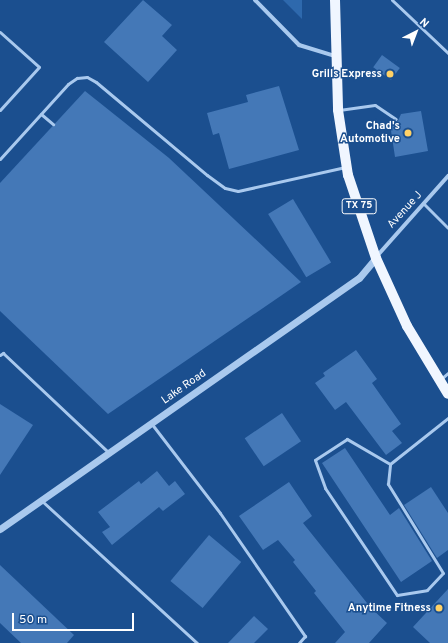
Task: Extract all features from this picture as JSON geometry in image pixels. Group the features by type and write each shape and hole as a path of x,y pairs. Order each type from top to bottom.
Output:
{"main road":[{"name":"TX 75","path":"335,0 335,56 338,110 347,166 376,258 407,326 448,394"}],"street":[{"path":"255,0 299,45 335,56"},
{"name":"Avenue J","path":"376,258 448,176"},
{"name":"Lake Road","path":"0,529 110,454 359,278 376,258"}],"lane":[{"path":"392,0 448,53"},
{"path":"0,32 39,67 0,110"},
{"path":"0,159 68,84 77,78 86,77 96,82 207,175 225,188 238,191 245,190 347,166"},
{"path":"338,110 375,105 396,119"},
{"path":"41,114 53,124"},
{"path":"423,203 448,228"},
{"path":"1,352 110,454"},
{"path":"439,380 448,373"},
{"path":"390,464 347,439 315,460 325,488 397,595 427,590 443,573 388,484 390,464 448,418"},
{"path":"151,424 220,513 305,636 299,643"},
{"path":"41,500 197,643"}],"shaded area":[{"path":"283,0 302,0 302,19"}],"building":[{"path":"143,0 172,25 162,36 177,50 148,82 104,42"},
{"name":"Grills Express","path":"382,55 400,68 391,80 373,67"},
{"path":"279,86 299,150 229,169 219,133 213,135 207,113 248,102 246,95"},
{"path":"85,91 169,158 301,282 108,414 0,311 0,183"},
{"name":"Chad's Automotive","path":"421,111 428,151 395,157 390,124 398,121 401,114"},
{"path":"293,199 331,262 306,277 268,214"},
{"path":"356,350 377,379 372,383 401,424 392,431 402,443 386,455 346,402 335,410 315,383 325,376 323,373"},
{"path":"0,404 33,425 0,475"},
{"path":"282,413 301,441 264,466 245,438"},
{"path":"345,448 390,515 399,508 432,561 401,582 322,463"},
{"path":"157,471 169,486 175,481 185,494 163,511 159,507 112,545 102,532 110,527 98,512 139,481 141,484"},
{"path":"289,482 312,516 303,523 371,608 387,623 369,643 335,643 345,632 314,593 316,591 293,562 295,560 278,540 263,550 239,516"},
{"path":"431,487 448,513 448,550 437,558 404,505"},
{"path":"209,535 241,562 203,608 170,581"},
{"path":"0,565 74,635 67,643 21,643 0,623"},
{"name":"Anytime Fitness","path":"448,589 448,643 430,643 413,627"},
{"path":"254,616 268,629 254,643 228,643"}],"place":[{"name":"Grills Express","path":"390,74"},
{"name":"Chad's Automotive","path":"408,133"},
{"name":"Anytime Fitness","path":"439,608"}]}
